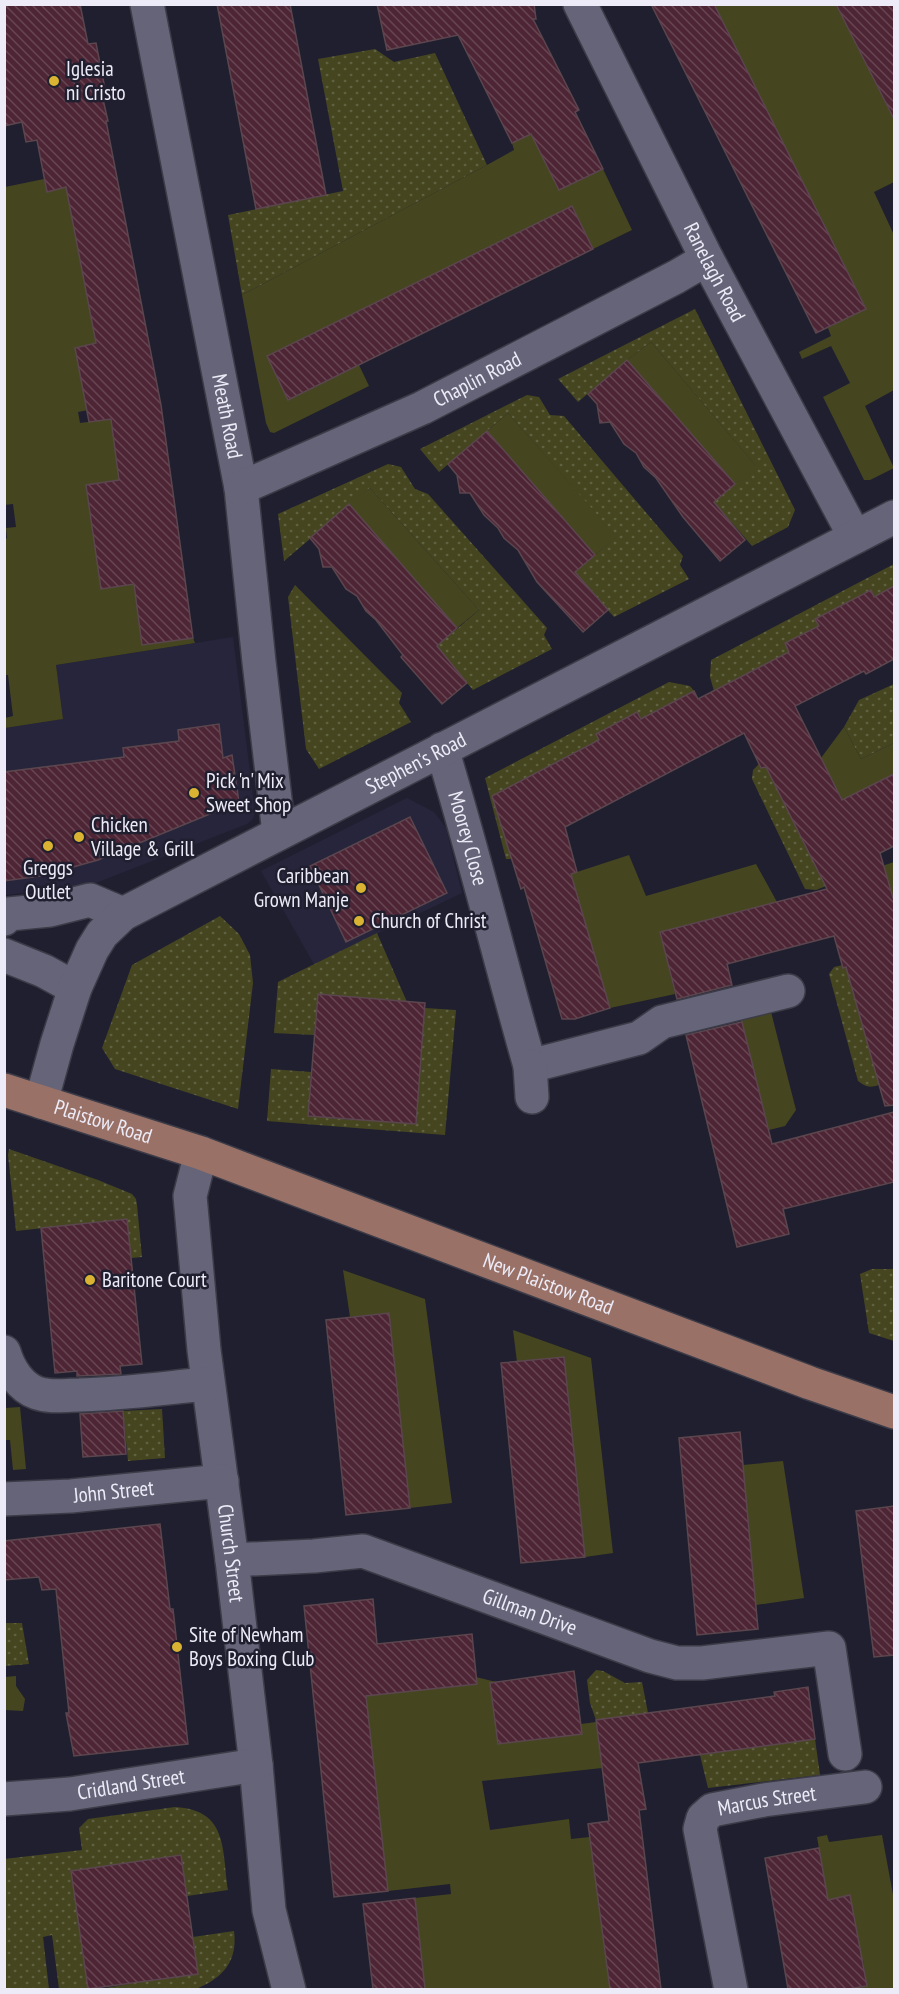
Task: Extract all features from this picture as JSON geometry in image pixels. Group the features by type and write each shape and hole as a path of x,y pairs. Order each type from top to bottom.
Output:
{"main road":[{"name":"Plaistow Road","path":"4,1090 201,1153"},
{"name":"New Plaistow Road","path":"201,1153 810,1383 894,1412"}],"street":[{"name":"Meath Road","path":"147,4 241,488 279,833"},
{"name":"Ranelagh Road","path":"580,4 707,259 855,537"},
{"name":"Chaplin Road","path":"241,488 422,408 707,259"},
{"name":"Stephen's Road","path":"41,1102 75,988 102,934 123,914 894,517"},
{"name":"Moorey Close","path":"442,749 464,823 531,1082 639,1038 662,1022 788,991"},
{"path":"4,919 9,914 51,910 90,900 123,914"},
{"path":"4,955 44,970 75,988"},
{"name":"Church Street","path":"201,1153 190,1196 207,1384 232,1560 256,1765 269,1910 290,1989"},
{"path":"4,1352 11,1370 21,1383 36,1393 52,1396 114,1394 207,1384"},
{"name":"John Street","path":"4,1499 71,1496 222,1481"},
{"name":"Gillman Drive","path":"232,1560 363,1551 650,1656 677,1662 702,1663 829,1648 845,1754"},
{"name":"Cridland Street","path":"4,1799 70,1794 256,1765"},
{"name":"Marcus Street","path":"731,1989 700,1829 703,1818 712,1810 764,1800 866,1787"}],"shaded area":[{"path":"714,5 836,5 894,120 894,182 874,192 894,235 894,390 865,406 894,468 870,480 864,480 823,397 850,383 831,346 802,359 799,352 831,336 828,328 866,308"},
{"path":"375,49 394,62 435,53 487,165 242,295 228,215 343,191 318,59"},
{"path":"575,112 537,146 559,190 603,169 632,230 593,249 572,206 267,356 288,400 359,365 369,386 274,433 270,432 266,423 242,295 487,165 514,150 512,143"},
{"path":"44,179 47,192 66,187 96,343 75,348 80,374 109,406 78,412 80,423 111,419 119,480 87,485 90,511 134,584 142,645 193,638 195,643 56,665 63,719 5,728 5,718 13,716 8,675 5,675 5,539 7,538 6,528 16,527 13,504 4,505 5,187"},
{"path":"695,309 795,510 788,527 752,546 714,502 756,466 651,342 578,402 558,379"},
{"path":"651,342 757,467 735,484 627,360"},
{"path":"527,395 539,397 550,415 564,416 683,556 680,565 689,579 614,617 574,573 616,537 508,413 439,472 420,449"},
{"path":"508,413 617,537 595,555 487,431"},
{"path":"388,464 401,467 415,489 428,494 547,628 544,635 552,649 473,690 436,647 479,610 370,488 284,561 278,514"},
{"path":"370,488 479,610 457,628 349,504"},
{"path":"894,564 894,586 874,597 870,590 816,619 819,626 785,643 789,652 714,691 710,677 711,660"},
{"path":"295,585 402,693 399,703 411,722 319,769 306,749 288,597"},
{"path":"233,637 255,812 253,819 247,824 88,886 5,895 5,728 63,719 56,665"},
{"path":"669,682 690,686 694,691 641,719 637,712 599,740 493,796 512,859 506,859 485,778"},
{"path":"894,684 894,743 861,759 844,727 859,700"},
{"path":"844,727 861,759 894,743 894,774 869,787 845,806 821,758"},
{"path":"759,764 762,768 766,767 826,886 816,890 805,889 752,779 753,770"},
{"path":"407,798 434,812 446,828 462,893 314,964 261,871"},
{"path":"629,855 646,896 756,864 777,902 660,932 675,994 610,1008 571,874"},
{"path":"894,862 894,901 889,882 876,868"},
{"path":"220,916 239,934 250,955 253,983 238,1109 115,1069 102,1048 132,965"},
{"path":"377,933 407,1002 380,999 377,1033 318,994 314,1035 274,1033 278,982"},
{"path":"851,966 857,1006 879,1085 868,1086 858,1081 829,974 834,967"},
{"path":"425,1008 456,1010 445,1135 267,1121 271,1069 311,1072 308,1116 353,1120 356,1087 415,1124"},
{"path":"770,1008 796,1110 785,1126 769,1130 740,1016"},
{"path":"9,1149 132,1194 137,1205 142,1257 131,1258 127,1219 16,1231"},
{"path":"872,1269 894,1269 894,1341 869,1333 860,1274"},
{"path":"343,1270 425,1299 452,1503 410,1508 389,1313 350,1317"},
{"path":"513,1330 591,1358 613,1553 585,1557 564,1357 517,1362"},
{"path":"20,1407 26,1469 13,1470 10,1440 5,1440 5,1408"},
{"path":"162,1409 165,1458 128,1461 123,1411"},
{"path":"783,1461 804,1598 756,1605 743,1465"},
{"path":"5,1623 22,1623 29,1664 5,1666"},
{"path":"407,1641 412,1691 477,1684 476,1677 496,1682 501,1712 494,1713 498,1744 547,1738 545,1722 580,1718 581,1724 596,1722 602,1768 482,1781 490,1830 569,1819 571,1839 590,1837 610,1989 425,1989 415,1898 451,1894 450,1884 388,1891 369,1721 317,1727 311,1676 323,1674 377,1644"},
{"path":"596,1670 603,1671 625,1683 642,1682 648,1713 596,1720 590,1703 587,1680"},
{"path":"16,1676 16,1686 25,1699 23,1711 5,1710 5,1677"},
{"path":"815,1739 820,1775 708,1788 700,1755"},
{"path":"175,1807 205,1815 213,1824 223,1847 228,1890 187,1896 71,1872 88,1989 59,1989 52,1935 43,1937 49,1989 5,1989 4,1859 82,1850 79,1828 88,1819"},
{"path":"827,1835 829,1842 882,1835 894,1900 894,1989 848,1989 867,1986 863,1960 839,1964 855,1921 850,1896 828,1900 817,1837"},
{"path":"234,1931 235,1942 231,1960 221,1974 206,1985 196,1989 95,1990 134,1983 130,1952 145,1950 150,1981 198,1974 193,1937"}],"building":[{"path":"4,4 80,4 88,44 96,43 106,94 102,95 108,121 106,121 161,405 193,638 142,645 134,584 101,589 86,485 119,480 111,419 89,422 75,348 96,343 66,187 47,192 37,140 26,142 22,122 4,126"},
{"path":"217,4 290,4 326,195 256,209"},
{"path":"377,4 534,4 536,19 533,19 579,110 575,112 603,169 559,190 531,134 512,143 458,35 387,50"},
{"path":"651,4 714,4 866,309 816,333"},
{"path":"836,4 894,4 894,119 849,30"},
{"path":"572,206 593,249 288,400 267,356"},
{"path":"627,360 735,484 714,502 745,540 720,561 683,517 656,478 644,467 636,453 624,444 610,422 600,423 597,404 588,394"},
{"path":"487,431 595,555 575,572 608,610 583,632 537,582 518,550 484,515 470,493 460,493 457,475 448,464"},
{"path":"349,504 457,628 437,646 467,683 442,704 401,657 403,655 376,620 366,611 357,596 346,589 332,567 323,567 319,549 310,538"},
{"path":"894,586 894,659 866,674 864,671 795,706 842,800 894,774 894,846 880,853 894,901 894,1105 885,1106 846,967 843,968 834,936 727,964 732,985 677,999 660,932 827,889 766,767 761,768 744,733 565,827 577,872 571,874 610,1008 575,1019 562,1019 524,887 521,889 492,796 599,740 596,734 637,712 641,719 694,691 698,699 789,652 785,643 819,626 815,619 871,590 874,597"},
{"path":"219,724 223,758 232,755 239,802 98,860 41,876 4,881 4,772 124,757 123,748 179,741 178,730"},
{"path":"410,817 447,893 346,942 310,866"},
{"path":"318,994 425,1003 416,1124 308,1116"},
{"path":"742,1022 772,1144 894,1112 894,1182 783,1209 789,1234 737,1247 686,1035"},
{"name":"Baritone Court","path":"127,1219 142,1364 120,1366 121,1374 77,1376 77,1371 55,1373 41,1228"},
{"path":"389,1313 410,1508 346,1515 326,1320"},
{"path":"564,1357 585,1557 521,1563 501,1363"},
{"path":"123,1411 126,1454 83,1457 80,1414"},
{"path":"740,1432 758,1629 697,1635 679,1438"},
{"path":"894,1506 894,1655 874,1657 856,1511"},
{"path":"160,1524 170,1609 173,1609 188,1744 74,1756 66,1713 69,1713 56,1589 42,1590 39,1577 4,1580 4,1541"},
{"path":"373,1599 377,1644 472,1634 477,1684 366,1696 388,1891 334,1897 304,1606"},
{"path":"574,1671 582,1734 498,1744 490,1683"},
{"path":"808,1687 815,1739 638,1763 646,1809 639,1810 661,1989 610,1989 588,1824 609,1821 596,1720 775,1696 774,1692"},
{"path":"819,1848 828,1900 850,1895 867,1986 848,1989 788,1989 765,1858"},
{"path":"181,1855 198,1974 88,1989 71,1871"},
{"path":"415,1898 425,1989 373,1989 363,1904"}],"place":[{"name":"Iglesia ni Cristo","path":"54,81"},
{"name":"Pick 'n' Mix Sweet Shop","path":"194,793"},
{"name":"Chicken Village & Grill","path":"79,837"},
{"name":"Greggs Outlet","path":"48,846"},
{"name":"Caribbean Grown Manje","path":"361,888"},
{"name":"Church of Christ","path":"359,921"},
{"name":"Baritone Court","path":"90,1280"},
{"name":"Site of Newham Boys Boxing Club","path":"177,1647"}]}
